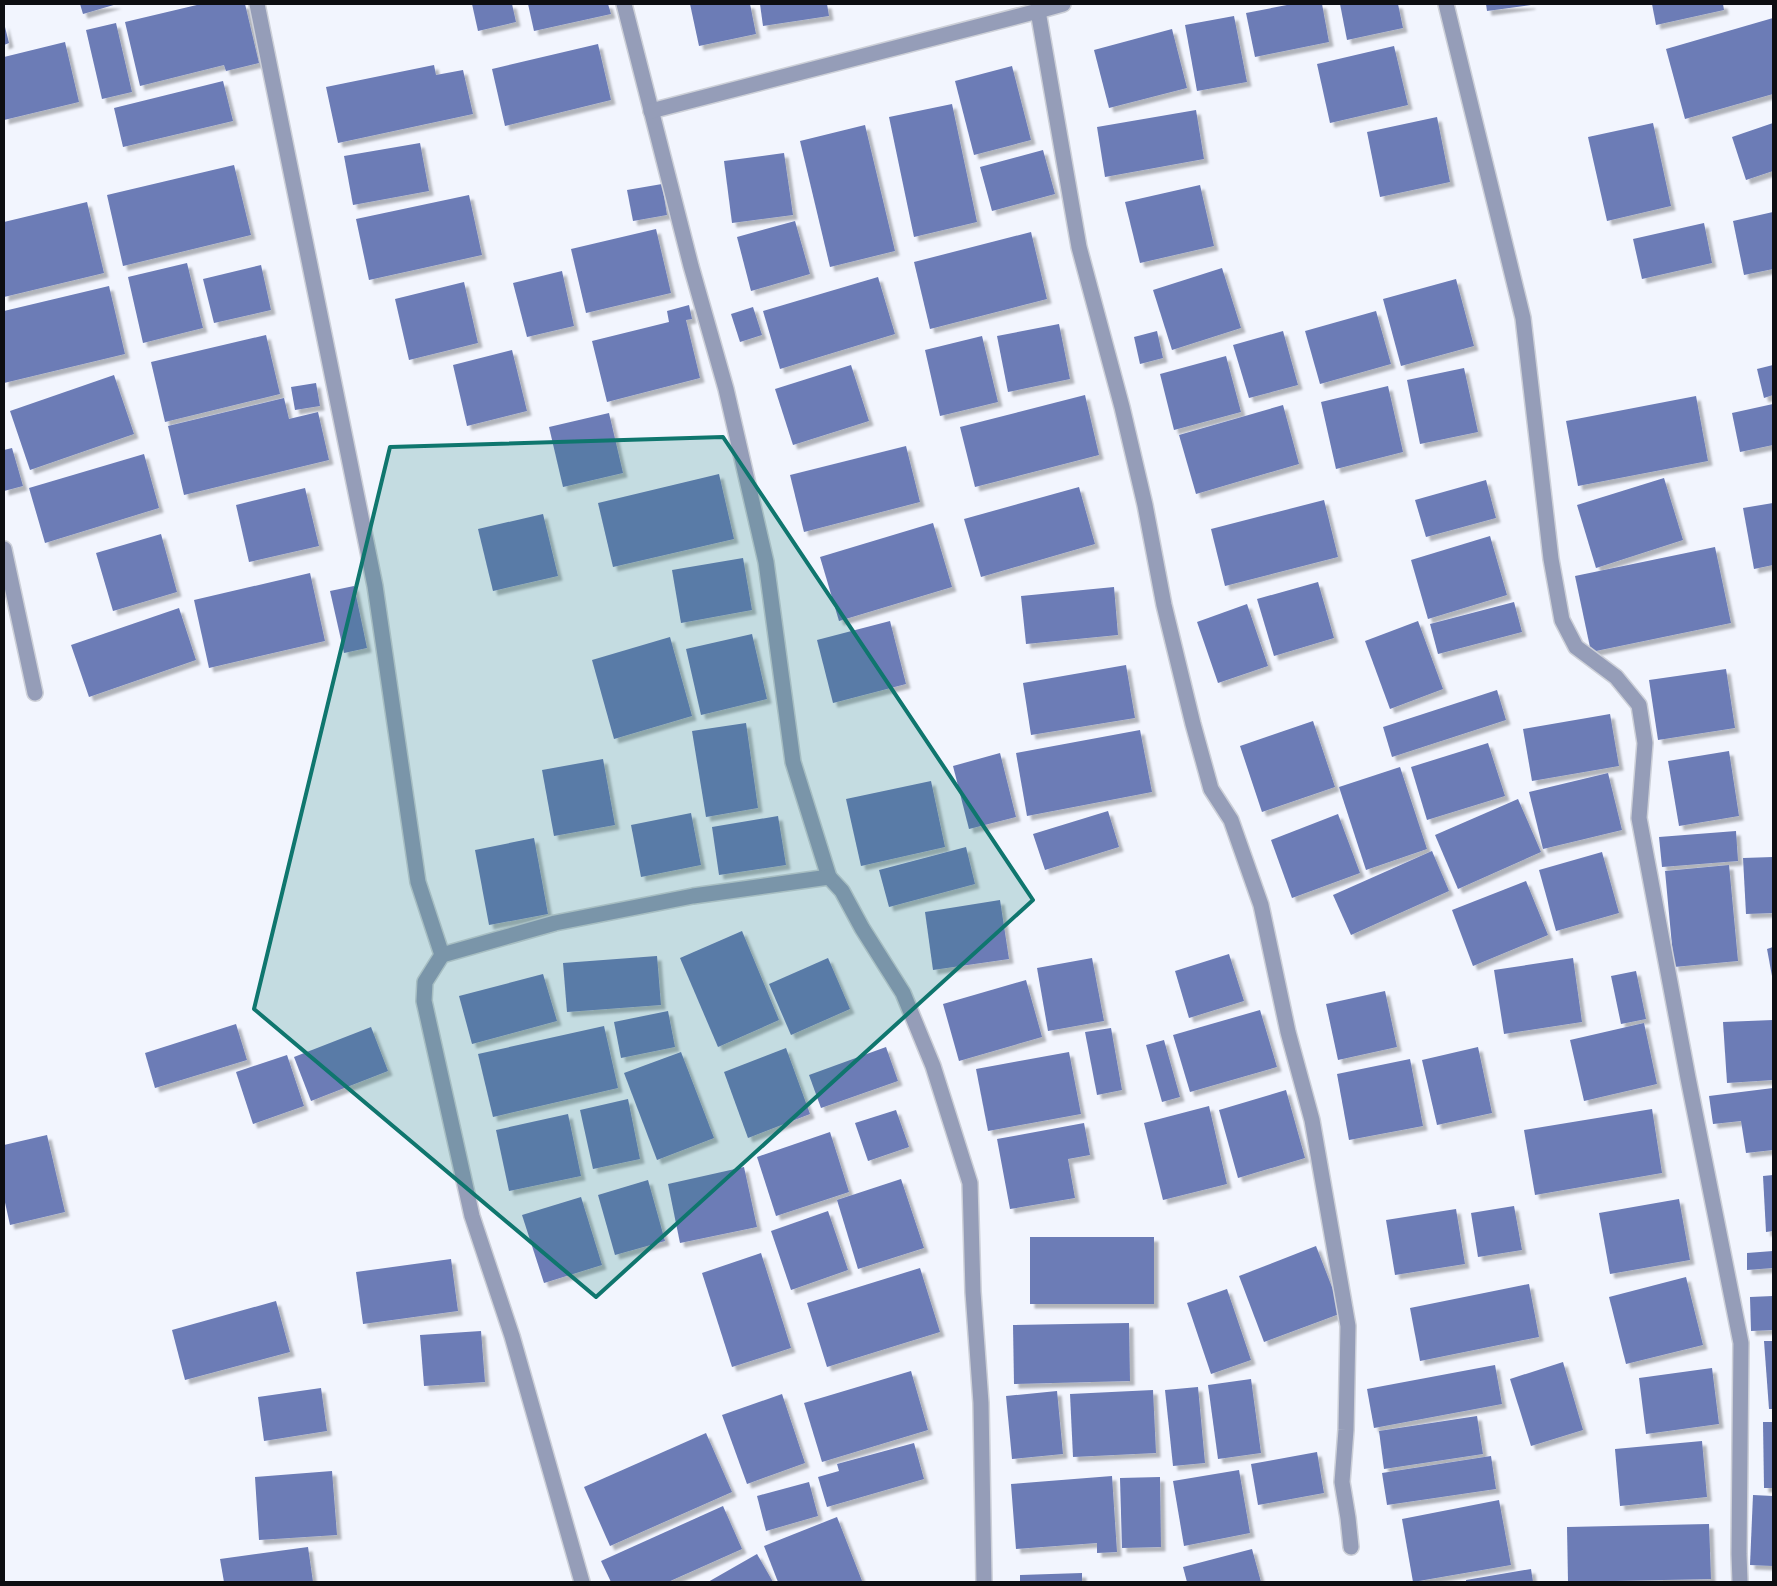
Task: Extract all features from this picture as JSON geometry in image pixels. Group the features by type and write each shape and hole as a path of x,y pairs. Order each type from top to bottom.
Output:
{"street":[{"path":"257,4 375,586 418,882 442,955"},
{"path":"624,4 691,266 731,409 766,562 793,762 829,877 842,891 862,928 904,993 933,1066 970,1183 973,1292 981,1403 984,1582"},
{"path":"651,111 1063,4"},
{"path":"1446,4 1472,102 1523,318 1551,559 1562,620 1576,648 1616,677 1639,705 1644,743 1639,818 1741,1343 1740,1582"},
{"path":"1038,12 1079,247 1122,406 1145,505 1164,606 1177,660 1211,789 1231,820 1261,905 1288,1032 1312,1120 1348,1326 1346,1430 1342,1482 1351,1547"},
{"path":"4,550 35,693"},
{"path":"582,1582 512,1336 472,1216 424,1000 425,982 442,955 554,923 693,896 829,877"}],"highlighted area":[{"path":"723,437 1033,900 596,1297 254,1009 390,447"}],"building":[{"path":"80,4 117,4 83,14"},
{"path":"201,4 245,4 259,63 226,71 224,65 140,86 125,22"},
{"path":"472,4 512,4 516,22 478,31"},
{"path":"528,4 608,4 611,14 534,31"},
{"path":"690,4 750,4 756,34 699,46"},
{"path":"760,4 827,4 829,16 763,26"},
{"path":"1292,4 1322,4 1329,42 1255,57 1246,13"},
{"path":"1340,4 1398,4 1403,28 1347,40"},
{"path":"1486,4 1531,4 1531,5 1487,11"},
{"path":"1652,4 1723,4 1724,10 1656,25"},
{"path":"1234,16 1247,82 1197,91 1185,25"},
{"path":"1773,18 1773,94 1685,119 1666,49"},
{"path":"4,23 9,43 4,45"},
{"path":"116,23 132,92 102,99 86,30"},
{"path":"1172,29 1187,88 1109,108 1094,50"},
{"path":"65,42 79,102 4,120 4,57"},
{"path":"598,44 611,100 505,126 492,69"},
{"path":"1394,46 1408,105 1330,123 1317,64"},
{"path":"434,65 436,75 463,70 473,114 338,143 326,87"},
{"path":"1012,66 1031,140 974,155 955,81"},
{"path":"223,81 233,121 123,147 114,108"},
{"path":"952,104 977,222 914,237 889,117"},
{"path":"1196,110 1204,159 1105,177 1097,127"},
{"path":"1437,117 1450,182 1380,197 1367,132"},
{"path":"1653,123 1671,206 1607,221 1588,137"},
{"path":"1773,123 1773,171 1746,180 1732,137"},
{"path":"865,125 895,251 830,267 800,141"},
{"path":"420,143 429,191 353,205 344,156"},
{"path":"1043,150 1055,194 992,211 980,167"},
{"path":"784,153 793,215 732,223 724,161"},
{"path":"234,165 251,235 123,266 107,195"},
{"path":"662,184 667,215 633,221 627,190"},
{"path":"1200,185 1214,246 1140,263 1125,202"},
{"path":"469,195 482,255 369,280 356,219"},
{"path":"87,202 104,273 4,297 4,222"},
{"path":"1773,212 1773,269 1744,275 1733,221"},
{"path":"795,221 810,274 751,291 737,237"},
{"path":"1704,223 1712,263 1642,279 1633,239"},
{"path":"656,229 671,293 586,313 571,249"},
{"path":"1031,232 1047,299 930,329 914,262"},
{"path":"187,263 203,328 143,343 128,277"},
{"path":"261,265 271,310 214,323 203,279"},
{"path":"1222,268 1241,328 1172,350 1153,290"},
{"path":"562,271 574,326 527,337 513,283"},
{"path":"878,277 895,334 780,369 763,311"},
{"path":"1456,279 1474,346 1401,366 1383,299"},
{"path":"464,282 478,343 409,360 395,299"},
{"path":"109,286 125,354 4,383 4,311"},
{"path":"689,305 692,319 686,320 700,378 607,402 592,341 669,322 667,311"},
{"path":"753,307 762,335 740,342 731,314"},
{"path":"1376,311 1391,364 1320,384 1305,331"},
{"path":"1059,324 1070,379 1008,392 997,336"},
{"path":"1157,331 1163,358 1140,364 1134,337"},
{"path":"1283,331 1298,385 1249,398 1233,345"},
{"path":"266,335 280,394 165,422 151,362"},
{"path":"982,336 998,402 940,416 925,350"},
{"path":"512,350 527,411 467,426 453,365"},
{"path":"1226,356 1241,412 1174,430 1160,374"},
{"path":"851,365 869,421 793,445 775,389"},
{"path":"1773,365 1773,395 1764,398 1757,369"},
{"path":"1464,368 1478,432 1420,444 1407,380"},
{"path":"114,375 134,434 30,470 10,411"},
{"path":"316,383 320,406 295,410 291,387"},
{"path":"1388,386 1403,452 1336,469 1321,402"},
{"path":"1085,395 1099,455 975,487 960,427"},
{"path":"1696,396 1708,461 1578,486 1566,421"},
{"path":"284,398 289,419 318,412 329,460 184,495 168,426"},
{"path":"1773,404 1773,445 1740,452 1732,413"},
{"path":"1283,405 1299,464 1196,494 1179,435"},
{"path":"609,413 623,473 563,487 549,427"},
{"path":"906,446 920,502 804,532 790,475"},
{"path":"12,448 23,486 4,491 4,450"},
{"path":"144,454 159,508 45,543 29,488"},
{"path":"719,474 734,539 613,567 598,503"},
{"path":"1664,478 1683,540 1596,568 1577,505"},
{"path":"1486,480 1496,518 1426,537 1415,500"},
{"path":"1079,487 1095,544 981,577 964,519"},
{"path":"305,488 319,546 249,562 236,505"},
{"path":"1324,500 1338,557 1225,586 1211,529"},
{"path":"1773,503 1773,565 1754,569 1743,508"},
{"path":"543,514 558,576 493,591 478,529"},
{"path":"933,523 952,587 839,621 820,557"},
{"path":"161,534 177,592 113,611 96,553"},
{"path":"1490,536 1507,595 1428,619 1411,560"},
{"path":"1715,547 1731,623 1591,652 1575,576"},
{"path":"743,558 752,610 681,623 672,570"},
{"path":"310,573 325,641 209,668 194,600"},
{"path":"1318,582 1334,638 1274,656 1257,599"},
{"path":"354,586 367,648 344,653 330,591"},
{"path":"1114,587 1118,635 1026,644 1021,596"},
{"path":"1514,602 1522,632 1438,654 1430,624"},
{"path":"1247,604 1268,666 1218,683 1197,622"},
{"path":"179,608 196,660 89,697 71,645"},
{"path":"890,621 906,684 833,703 817,640"},
{"path":"1418,621 1443,689 1390,709 1365,641"},
{"path":"752,634 767,699 701,715 686,649"},
{"path":"670,637 692,716 614,739 592,660"},
{"path":"1126,665 1135,718 1031,735 1023,683"},
{"path":"1726,669 1735,728 1658,740 1649,680"},
{"path":"1497,690 1506,720 1392,757 1383,727"},
{"path":"1610,714 1619,766 1532,781 1523,729"},
{"path":"1313,721 1335,787 1262,812 1240,746"},
{"path":"746,723 758,808 706,817 692,731"},
{"path":"1140,730 1152,792 1027,816 1016,753"},
{"path":"1488,743 1505,796 1427,820 1411,767"},
{"path":"1729,751 1739,816 1679,826 1668,761"},
{"path":"1000,753 1016,817 969,829 953,766"},
{"path":"603,759 615,825 554,836 542,770"},
{"path":"1400,767 1427,849 1366,870 1339,787"},
{"path":"1608,773 1622,830 1543,849 1529,792"},
{"path":"931,781 945,847 861,866 846,799"},
{"path":"1518,799 1541,852 1458,889 1435,835"},
{"path":"1108,811 1119,847 1045,870 1033,834"},
{"path":"691,813 701,865 641,877 631,825"},
{"path":"1338,814 1360,873 1292,898 1271,840"},
{"path":"778,816 786,865 719,875 712,827"},
{"path":"1736,831 1738,861 1662,867 1659,837"},
{"path":"534,838 548,914 489,925 475,850"},
{"path":"966,847 975,884 889,907 879,870"},
{"path":"1432,851 1449,891 1351,935 1333,895"},
{"path":"1602,852 1619,913 1556,931 1539,870"},
{"path":"1773,857 1773,913 1746,914 1743,858"},
{"path":"1729,865 1738,961 1674,967 1665,871"},
{"path":"1526,881 1548,935 1473,966 1452,910"},
{"path":"1000,900 1009,959 933,970 925,912"},
{"path":"742,931 779,1020 718,1047 680,958"},
{"path":"1773,947 1773,975 1772,976 1767,949"},
{"path":"1229,954 1244,1001 1189,1018 1175,971"},
{"path":"657,956 661,1005 567,1012 563,963"},
{"path":"828,958 850,1009 791,1035 769,984"},
{"path":"1092,958 1104,1021 1048,1031 1037,968"},
{"path":"1573,958 1582,1022 1504,1034 1494,970"},
{"path":"1636,971 1646,1019 1621,1024 1611,976"},
{"path":"543,974 557,1021 472,1044 459,996"},
{"path":"1026,980 1042,1037 959,1061 943,1004"},
{"path":"1385,991 1397,1047 1338,1060 1326,1004"},
{"path":"1260,1010 1277,1067 1190,1092 1173,1035"},
{"path":"668,1011 675,1047 621,1058 614,1022"},
{"path":"1773,1020 1773,1080 1727,1083 1723,1022"},
{"path":"1644,1023 1657,1084 1584,1101 1570,1040"},
{"path":"236,1024 247,1060 155,1088 145,1053"},
{"path":"604,1026 618,1088 493,1117 478,1054"},
{"path":"371,1027 388,1071 311,1101 294,1057"},
{"path":"1111,1028 1122,1090 1097,1095 1085,1032"},
{"path":"1164,1040 1180,1097 1162,1102 1146,1045"},
{"path":"886,1047 898,1081 821,1108 809,1075"},
{"path":"1478,1047 1492,1113 1437,1125 1422,1060"},
{"path":"786,1048 810,1114 748,1138 724,1072"},
{"path":"681,1052 714,1138 657,1160 624,1073"},
{"path":"1069,1052 1081,1114 988,1131 976,1069"},
{"path":"287,1055 304,1106 253,1124 236,1072"},
{"path":"1410,1059 1423,1126 1349,1140 1337,1074"},
{"path":"1773,1088 1773,1150 1746,1153 1741,1121 1713,1124 1709,1096"},
{"path":"1286,1090 1305,1158 1238,1178 1219,1110"},
{"path":"628,1099 640,1159 593,1169 580,1110"},
{"path":"1209,1106 1227,1184 1163,1200 1144,1123"},
{"path":"1652,1109 1662,1173 1535,1195 1524,1130"},
{"path":"896,1110 909,1147 868,1161 855,1123"},
{"path":"568,1114 581,1176 509,1191 496,1130"},
{"path":"1084,1123 1090,1155 1068,1159 1075,1198 1010,1209 997,1139"},
{"path":"830,1132 849,1192 776,1216 757,1157"},
{"path":"47,1135 65,1212 10,1225 4,1198 4,1145"},
{"path":"744,1167 757,1227 680,1243 668,1184"},
{"path":"1773,1175 1773,1231 1766,1232 1763,1176"},
{"path":"901,1179 924,1248 858,1269 837,1200"},
{"path":"648,1180 665,1241 615,1255 598,1195"},
{"path":"581,1197 602,1265 544,1283 522,1215"},
{"path":"1679,1199 1690,1260 1610,1274 1599,1213"},
{"path":"1514,1206 1522,1250 1478,1257 1471,1213"},
{"path":"1456,1209 1465,1264 1395,1275 1386,1220"},
{"path":"828,1211 848,1270 791,1290 771,1231"},
{"path":"1030,1237 1154,1237 1154,1304 1030,1304"},
{"path":"1316,1246 1342,1313 1264,1342 1239,1276"},
{"path":"1773,1251 1773,1268 1747,1270 1747,1253"},
{"path":"761,1253 791,1348 732,1367 702,1273"},
{"path":"451,1259 458,1311 363,1324 356,1272"},
{"path":"920,1268 940,1332 827,1367 807,1303"},
{"path":"1686,1277 1703,1345 1626,1364 1609,1297"},
{"path":"1529,1284 1539,1337 1420,1361 1410,1308"},
{"path":"1227,1289 1251,1360 1211,1374 1187,1303"},
{"path":"1773,1296 1773,1330 1751,1331 1750,1297"},
{"path":"276,1301 290,1352 185,1380 172,1330"},
{"path":"1129,1323 1130,1381 1014,1384 1013,1325"},
{"path":"481,1331 485,1382 424,1386 420,1335"},
{"path":"1764,1341 1773,1341 1773,1409 1769,1409"},
{"path":"1563,1362 1583,1430 1531,1446 1510,1379"},
{"path":"1495,1365 1502,1404 1374,1428 1367,1389"},
{"path":"1712,1368 1719,1424 1646,1434 1639,1378"},
{"path":"911,1371 928,1430 822,1462 804,1403"},
{"path":"1251,1379 1261,1453 1218,1459 1208,1385"},
{"path":"1198,1387 1205,1463 1173,1466 1165,1390"},
{"path":"321,1388 327,1431 264,1441 258,1397"},
{"path":"1153,1390 1156,1453 1073,1457 1070,1394"},
{"path":"1057,1391 1063,1454 1012,1459 1006,1396"},
{"path":"782,1394 805,1463 747,1484 722,1415"},
{"path":"1477,1416 1483,1454 1384,1469 1379,1431"},
{"path":"1763,1422 1773,1422 1773,1488 1764,1488"},
{"path":"706,1433 732,1492 610,1546 584,1487"},
{"path":"1702,1441 1707,1497 1620,1506 1615,1449"},
{"path":"914,1443 924,1479 827,1507 818,1477 839,1471 837,1464"},
{"path":"1317,1452 1324,1493 1258,1505 1251,1464"},
{"path":"1491,1456 1496,1489 1387,1505 1382,1473"},
{"path":"1239,1470 1250,1533 1184,1546 1173,1481"},
{"path":"332,1471 337,1535 259,1540 255,1477"},
{"path":"1112,1476 1117,1552 1097,1553 1097,1543 1016,1549 1011,1484"},
{"path":"1160,1477 1161,1547 1122,1548 1120,1478"},
{"path":"809,1482 818,1516 766,1531 757,1496"},
{"path":"1753,1495 1773,1496 1773,1566 1750,1565"},
{"path":"1499,1500 1511,1565 1413,1582 1402,1519"},
{"path":"723,1506 742,1549 668,1582 611,1582 601,1561"},
{"path":"837,1517 862,1581 778,1582 764,1546"},
{"path":"1709,1524 1711,1579 1568,1582 1567,1527"},
{"path":"308,1547 313,1582 224,1582 220,1559"},
{"path":"1252,1549 1261,1582 1187,1582 1183,1567"},
{"path":"757,1554 773,1582 708,1582"},
{"path":"1531,1569 1533,1582 1466,1582 1466,1580"},
{"path":"1082,1573 1082,1582 1020,1582 1020,1575"}]}
